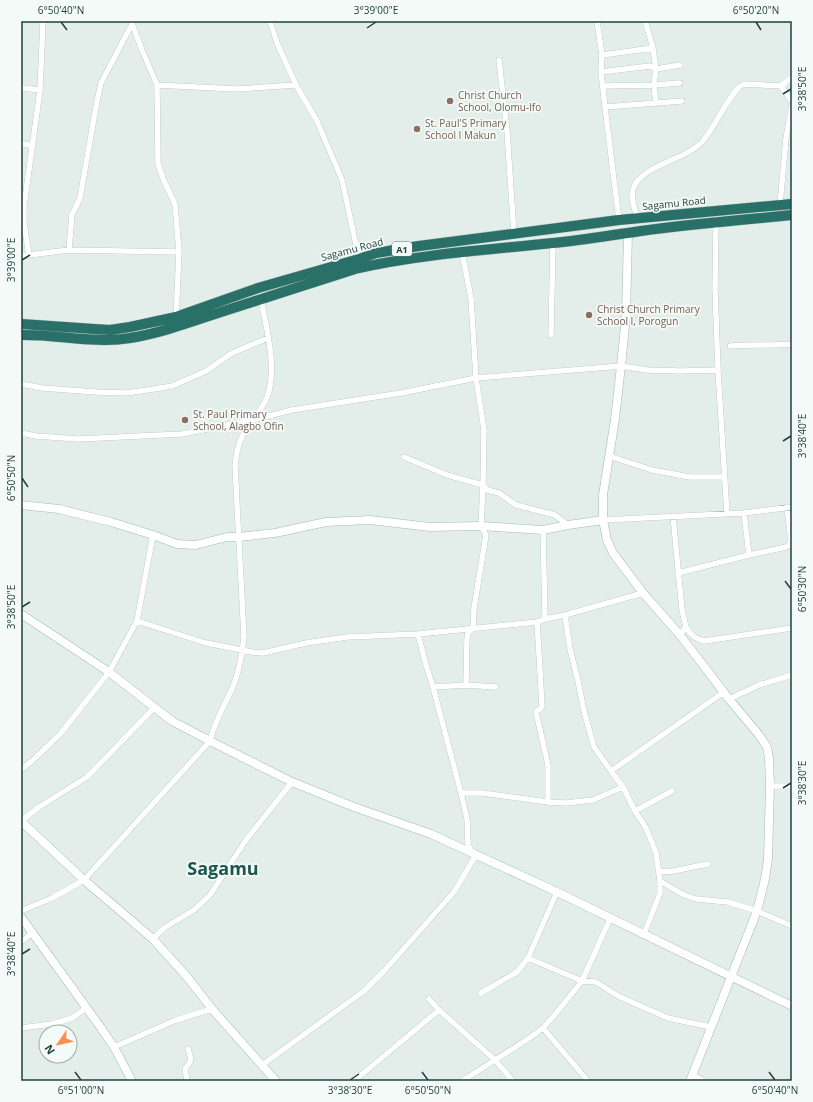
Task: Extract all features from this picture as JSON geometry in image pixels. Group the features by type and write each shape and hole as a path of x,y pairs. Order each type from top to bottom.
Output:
{"highway":[{"name":"Sagamu Road","path":"21,324 110,330 130,327 176,317 258,288 376,253 620,220 792,204"},
{"name":"Sagamu Road","path":"21,335 99,340 132,338 170,329 355,269 420,256 553,243 716,222 792,215"},
{"path":"670,216 672,228"}],"street":[{"path":"29,256 24,223 24,206 40,90 43,21"},
{"path":"270,21 277,43 296,85 317,121 342,180 359,259"},
{"path":"597,21 602,55 601,72 605,107 620,220"},
{"path":"645,21 653,48 656,69 654,85 656,104"},
{"path":"132,22 157,85 158,164 175,204 179,252 176,317"},
{"path":"69,250 72,214 80,198 101,83 132,22"},
{"path":"602,55 653,48"},
{"path":"638,219 632,199 633,189 639,178 654,168 692,151 703,141 739,87 744,84 781,86 792,78 792,48"},
{"path":"499,60 507,131 514,234"},
{"path":"601,72 650,66 656,69 680,65"},
{"path":"603,86 680,83"},
{"path":"157,85 236,89 296,85"},
{"path":"781,86 792,101"},
{"path":"21,88 40,90"},
{"path":"605,107 682,101"},
{"path":"780,205 786,138 792,105"},
{"path":"21,143 32,146"},
{"path":"716,222 715,289 718,370 727,514"},
{"path":"628,234 626,316 621,366 603,495 603,520 607,540 613,553 643,593 680,635 729,699 760,735 767,747 769,758 770,786 768,859 765,880 757,911 730,977 692,1078 704,1081"},
{"path":"551,336 553,243"},
{"path":"21,256 69,250 179,252"},
{"path":"462,252 471,298 476,378 484,430 481,526 486,535 474,608 473,628 468,633 467,638 466,685"},
{"path":"21,911 52,898 84,880 210,741 212,731 233,687 243,650 244,637 235,466 236,456 243,434 267,398 271,380 271,360 261,299"},
{"path":"21,384 42,388 127,393 172,386 206,371 232,353 268,338"},
{"path":"730,346 774,346 792,344"},
{"path":"21,433 36,436 78,439 182,434 253,420 292,410 401,393 476,378 621,366 647,370 718,370"},
{"path":"609,456 652,470 690,477 724,477"},
{"path":"404,457 448,475 483,485 487,490 499,493 516,505 555,516 568,525"},
{"path":"21,505 59,509 153,535 177,544 196,545 227,537 275,533 326,522 370,520 430,527 481,526 543,530 603,520 744,513 790,507 791,542 789,545 782,549 749,555 678,573"},
{"path":"744,513 749,555"},
{"path":"673,516 682,610 686,627 691,635 704,640 792,628"},
{"path":"543,530 545,619"},
{"path":"21,770 61,733 108,672 137,621 153,535"},
{"path":"137,621 206,643 263,653 306,643 347,637 418,634 537,622 643,593"},
{"path":"21,614 108,672 172,721 210,741 292,782 354,807 430,834 557,892 792,1006"},
{"path":"565,615 570,649 594,747 623,787 635,811 646,828 656,853 660,893 644,934"},
{"path":"537,622 542,705 536,712 548,765 548,802"},
{"path":"680,635 686,627"},
{"path":"418,634 461,793 467,819 468,844 470,849 476,855"},
{"path":"729,699 759,684 792,674"},
{"path":"433,687 466,685 496,687"},
{"path":"611,771 724,692"},
{"path":"154,708 87,777 39,807 21,821 84,880 153,939 188,978 212,1009 276,1081"},
{"path":"153,939 164,928 194,910 210,895 246,840 292,782"},
{"path":"770,786 792,786"},
{"path":"461,793 482,793 566,803 593,800 623,787"},
{"path":"635,811 672,791"},
{"path":"262,1066 364,991 384,971 450,897 476,855"},
{"path":"659,872 673,871 708,864"},
{"path":"660,881 682,894 696,898 728,902 757,911 792,926"},
{"path":"481,993 517,972 528,958 557,892"},
{"path":"21,917 114,1047 132,1081"},
{"path":"462,1081 543,1028 582,981 610,919"},
{"path":"21,942 32,932"},
{"path":"528,958 582,981 596,982 618,996 668,1018 711,1027"},
{"path":"429,999 439,1010 495,1060 514,1081"},
{"path":"21,1028 52,1024 72,1018 86,1008"},
{"path":"114,1047 176,1020 212,1009"},
{"path":"354,1081 439,1010"},
{"path":"543,1028 588,1081"},
{"path":"187,1081 185,1068 191,1060 188,1049"}],"place":[{"name":"Christ Church School, Olomu-Ifo","path":"450,101"},
{"name":"St. Paul'S Primary School I Makun","path":"417,129"},
{"name":"Christ Church Primary School I, Porogun","path":"589,315"},
{"name":"St. Paul Primary School, Alagbo Ofin","path":"185,420"}],"district":[{"name":"Sagamu","path":"223,868"}]}
